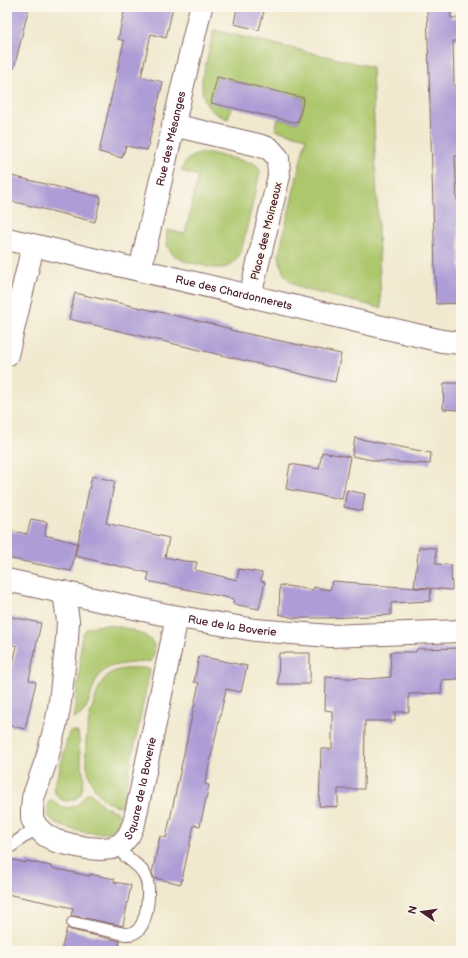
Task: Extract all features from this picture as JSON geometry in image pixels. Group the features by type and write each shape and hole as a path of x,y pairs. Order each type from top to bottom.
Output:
{"street":[{"name":"Rue des Mésanges","path":"140,270 201,7"},
{"name":"Place des Moineaux","path":"173,125 258,145 270,149 278,158 279,176 250,296"},
{"name":"Rue des Chardonnerets","path":"7,240 442,341 461,343"},
{"path":"7,355 33,246"},
{"name":"Rue de la Boverie","path":"7,580 177,617 255,630 330,636 461,631"},
{"path":"37,827 32,819 33,798 47,758 57,719 63,683 68,621 64,592"},
{"name":"Square de la Boverie","path":"37,827 45,835 56,840 87,848 112,848 121,844 129,835 134,823 177,617"}],"lane":[{"path":"7,849 37,827"},
{"path":"73,923 125,934 133,934 139,930 143,921 148,899 149,888 147,879 144,873 119,851 117,846"}],"green space":[{"path":"214,30 372,67 381,308 303,289 292,283 285,276 281,266 279,254 306,138 275,130 278,119 298,123 304,98 217,77 211,102 231,107 228,119 215,113 210,109 204,99 202,86 202,79"},
{"path":"202,153 210,153 253,163 258,167 260,172 241,252 233,263 223,268 186,262 180,259 170,251 166,239 167,230 185,234 198,176 181,171 186,161 191,157"},
{"path":"103,625 115,626 144,635 153,643 154,652 152,661 122,664 106,669 100,674 96,681 84,711 79,716 73,718 82,635 87,629"},
{"path":"135,668 145,668 150,670 122,806 118,806 109,803 104,799 93,784 86,761 87,735 91,710 103,680 114,672"},
{"path":"74,731 78,733 84,778 80,795 75,799 67,801 58,797 53,789 69,732"},
{"path":"89,793 91,793 105,807 117,812 120,816 114,829 104,833 77,831 60,825 53,821 49,816 47,808 49,801 52,800 60,806 67,808 73,807"}],"building":[{"path":"7,7 29,7 14,68 7,67"},
{"path":"125,7 173,7 166,38 151,34 141,77 163,82 147,150 126,146 122,158 99,152 124,41 118,39"},
{"path":"237,7 265,7 259,30 234,24"},
{"path":"427,7 450,7 451,18 461,18 461,41 453,41 454,86 461,86 461,156 455,156 457,200 461,200 461,223 458,223 461,267 461,303 436,304"},
{"path":"217,77 304,98 298,123 211,103"},
{"path":"7,175 101,197 95,222 7,200"},
{"path":"75,293 208,323 231,329 230,330 341,354 335,382 69,319"},
{"path":"444,383 461,383 461,410 443,409"},
{"path":"355,438 431,453 430,464 377,461 352,456"},
{"path":"322,452 350,457 342,499 286,489 290,464 319,469"},
{"path":"92,476 115,481 106,523 169,538 165,557 197,562 195,570 237,580 239,569 262,573 261,581 265,582 259,609 233,604 234,599 147,581 149,573 75,556"},
{"path":"347,490 365,494 362,511 344,507"},
{"path":"31,519 47,522 45,535 77,543 71,571 7,558 7,530 27,534"},
{"path":"419,547 436,548 436,564 451,565 452,590 414,587"},
{"path":"332,581 431,589 430,601 391,603 391,615 294,618 279,614 280,585 313,590 314,587 330,590"},
{"path":"7,616 41,623 29,680 36,682 25,729 7,725 7,689 17,646 7,643"},
{"path":"461,648 461,677 458,677 458,679 442,680 441,693 409,694 409,712 395,712 395,721 365,721 364,789 338,789 338,807 319,806 321,749 332,749 332,711 325,710 326,677 369,679 391,677 390,652 416,652 417,649"},
{"path":"279,653 310,653 310,684 278,684"},
{"path":"199,656 247,666 241,692 226,689 205,784 209,785 200,826 194,825 181,884 154,878 152,873 160,836 166,838 199,683 194,682"},
{"path":"10,859 26,863 26,861 51,866 51,868 90,876 90,874 115,879 114,882 131,885 123,926 71,916 73,908 7,894 7,874"},
{"path":"67,928 120,941 118,951 61,951"}]}
